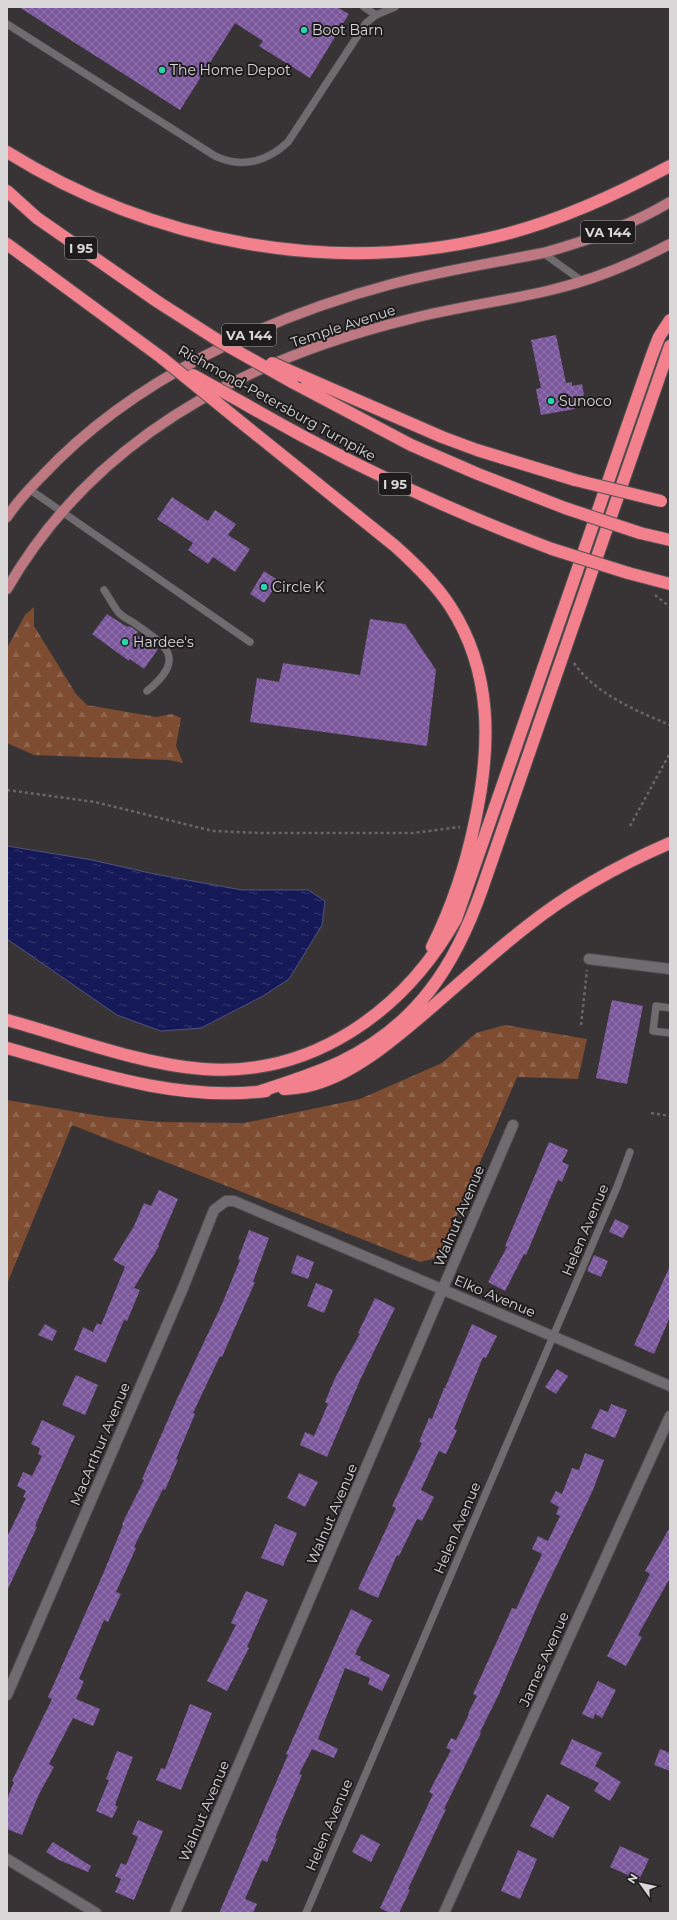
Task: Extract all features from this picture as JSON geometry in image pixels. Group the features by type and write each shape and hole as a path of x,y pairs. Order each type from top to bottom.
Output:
{"highway":[{"path":"7,152 41,172 104,203 180,229 228,241 269,248 355,253 402,252 448,246 498,236 578,211 623,191 670,166"},
{"name":"Richmond-Petersburg Turnpike","path":"7,191 37,218 158,302 219,341 292,382 411,445 478,474 565,508 640,533 670,540"},
{"name":"Richmond-Petersburg Turnpike","path":"7,244 162,358 339,457 443,506 552,549 628,573 670,584"},
{"path":"7,1020 97,1046 177,1066 210,1069 258,1067 305,1055 336,1041 359,1028 382,1011 415,978 447,936 464,900 652,355 659,337 670,320"},
{"path":"219,341 449,440 575,480 666,502"},
{"path":"258,1092 323,1069 362,1050 387,1032 418,1005 447,968 470,923 670,346"},
{"path":"162,358 395,546 437,588 450,606 469,644 478,670 486,714 486,757 474,825 454,897 443,925 415,978"},
{"path":"7,1048 83,1070 176,1091 224,1094 309,1086 350,1068 368,1058 400,1034 505,944 548,910 614,870 670,843"},
{"path":"7,1058 31,1055"}],"main road":[{"name":"Temple Avenue","path":"7,517 29,490 74,444 129,401 176,372 256,331 320,305 392,283 543,253 595,237 620,228 670,202"},
{"name":"Temple Avenue","path":"7,589 31,550 61,511 94,477 166,421 210,394 254,371 349,336 409,319 551,290 582,281 621,268 670,244"}],"street":[{"path":"589,959 670,969"},
{"name":"Walnut Avenue","path":"175,1913 513,1125"},
{"name":"Elko Avenue","path":"220,1204 226,1201 234,1201 670,1386"},
{"name":"MacArthur Avenue","path":"7,1695 183,1288 214,1210 220,1204"},
{"name":"James Avenue","path":"444,1913 670,1416"},
{"path":"7,1860 96,1913"}],"lane":[{"path":"364,7 376,15"},
{"path":"7,24 216,156 237,163 249,163 265,158 278,151 288,142 366,23 376,15 395,7"},
{"path":"543,253 582,281"},
{"path":"29,490 250,642"},
{"path":"104,590 120,614 153,636 167,649 169,660 167,667 156,683 147,691"},
{"path":"670,1008 656,1006 653,1031 670,1033"},
{"name":"Helen Avenue","path":"306,1913 617,1187 630,1152"}],"path":[{"path":"564,649 583,675 604,691 623,703 670,725"},
{"path":"630,826 670,753"},
{"path":"7,790 95,802 213,832 413,834 474,825"},
{"path":"581,1025 589,959"},
{"path":"651,1113 670,1116"}],"green space":[{"path":"34,607 34,626 76,694 87,705 156,717 172,714 181,718 176,746 183,763 169,760 34,755 7,743 7,648 25,615"},
{"path":"505,1025 587,1039 578,1079 517,1077 456,1218 437,1258 420,1262 72,1125 7,1284 7,1100 106,1117 160,1122 244,1123 360,1099 442,1063 476,1033"}],"water":[{"path":"7,846 92,860 154,874 242,890 308,890 325,901 322,925 289,979 263,996 201,1028 161,1031 117,1015 7,939"}],"building":[{"name":"The Home Depot","path":"19,7 337,7 349,14 310,78 259,46 263,41 235,23 180,110"},
{"path":"556,335 566,383 572,382 572,386 582,384 584,396 573,398 575,409 541,415 536,389 541,388 531,340"},
{"name":"Circle K","path":"172,497 208,521 215,510 236,524 228,535 250,549 235,572 213,557 208,564 188,550 193,543 157,519"},
{"name":"Circle K","path":"264,571 279,581 264,603 250,594"},
{"name":"Hardee's","path":"107,614 127,627 131,627 138,632 136,634 158,649 144,669 130,659 129,661 92,634"},
{"path":"370,619 405,624 436,670 427,746 250,722 257,678 279,682 283,663 360,675"},
{"path":"612,1000 643,1006 627,1084 596,1078"},
{"path":"549,1142 568,1150 562,1162 569,1165 562,1182 558,1180 526,1255 524,1254 505,1291 488,1282 507,1247 505,1246"},
{"path":"159,1190 178,1199 158,1245 159,1246 134,1288 140,1290 127,1321 124,1320 106,1363 74,1350 83,1327 93,1332 97,1323 101,1325 125,1267 113,1260 134,1226 144,1203 151,1206"},
{"path":"615,1219 629,1226 623,1238 609,1232"},
{"path":"249,1230 269,1238 253,1282 255,1282 222,1357 220,1356 193,1413 195,1414 165,1490 163,1489 134,1547 136,1548 116,1592 121,1594 108,1622 104,1620 79,1679 84,1681 76,1699 100,1709 93,1726 73,1718 49,1764 54,1767 39,1794 22,1835 7,1829 7,1799 14,1782 12,1781 52,1699 48,1697 103,1574 123,1525 122,1524 144,1480 142,1479 177,1399 222,1304 240,1260 238,1259"},
{"path":"297,1255 314,1262 308,1279 291,1273"},
{"path":"594,1255 608,1261 601,1277 587,1271"},
{"path":"670,1266 670,1317 654,1354 634,1345"},
{"path":"316,1283 333,1290 324,1313 307,1306"},
{"path":"375,1298 395,1308 361,1378 327,1457 300,1445 305,1432 314,1436 328,1404 325,1402 335,1378 360,1334 358,1333"},
{"path":"45,1324 57,1331 52,1341 38,1335"},
{"path":"472,1324 497,1336 486,1358 483,1357 454,1429 457,1430 446,1454 439,1451 421,1490 434,1497 422,1521 417,1519 399,1556 397,1555 378,1598 358,1589 396,1508 392,1506 422,1443 419,1442 429,1418 432,1419"},
{"path":"557,1369 568,1376 556,1394 545,1387"},
{"path":"76,1375 98,1385 85,1415 62,1405"},
{"path":"611,1404 627,1410 615,1438 591,1428 600,1409 608,1412"},
{"path":"42,1420 75,1436 35,1526 37,1527 7,1591 7,1537 26,1498 23,1497 26,1491 17,1486 23,1472 32,1476 42,1456 38,1454 40,1448 31,1444"},
{"path":"585,1453 604,1460 593,1490 539,1602 498,1696 444,1809 446,1809 408,1889 410,1890 399,1913 390,1913 380,1908 433,1794 429,1792 451,1750 446,1748 451,1738 456,1740 469,1714 468,1713 477,1696 473,1694 512,1608 516,1609 542,1554 532,1549 538,1536 548,1541 560,1516 556,1514 559,1507 550,1502 556,1491 562,1494 572,1468 579,1470"},
{"path":"299,1473 318,1482 305,1507 287,1498"},
{"path":"275,1524 297,1533 283,1566 261,1558"},
{"path":"670,1527 670,1578 638,1635 642,1637 626,1666 607,1656 650,1574 645,1571"},
{"path":"246,1591 268,1600 247,1647 249,1648 227,1691 207,1681 236,1625 231,1623"},
{"path":"351,1609 372,1620 355,1654 361,1657 360,1660 390,1675 382,1691 368,1684 370,1678 345,1668 318,1739 338,1749 334,1758 312,1749 299,1774 302,1775 275,1838 277,1839 267,1862 262,1860 245,1899 257,1904 253,1913 219,1913 288,1755 286,1754"},
{"path":"598,1681 616,1690 602,1718 595,1714 593,1719 582,1714"},
{"path":"190,1704 212,1713 181,1790 156,1780 161,1768 165,1769"},
{"path":"572,1739 602,1753 595,1766 621,1782 610,1801 594,1791 599,1783 560,1764"},
{"path":"660,1749 670,1753 670,1771 654,1765"},
{"path":"117,1751 133,1757 115,1805 118,1807 112,1818 96,1811 109,1780 106,1779"},
{"path":"547,1794 570,1807 553,1838 530,1826"},
{"path":"138,1820 163,1831 134,1900 115,1892 121,1879 115,1876 121,1863 126,1865 138,1837 132,1834"},
{"path":"361,1834 380,1844 371,1862 352,1852"},
{"path":"53,1842 91,1866 88,1872 59,1860 46,1852"},
{"path":"620,1846 649,1859 639,1880 610,1867"},
{"path":"518,1850 537,1859 520,1899 501,1891"}],"place":[{"name":"Boot Barn","path":"304,30"},
{"name":"The Home Depot","path":"162,70"},
{"name":"Sunoco","path":"551,401"},
{"name":"Circle K","path":"264,587"},
{"name":"Hardee's","path":"125,642"}]}
